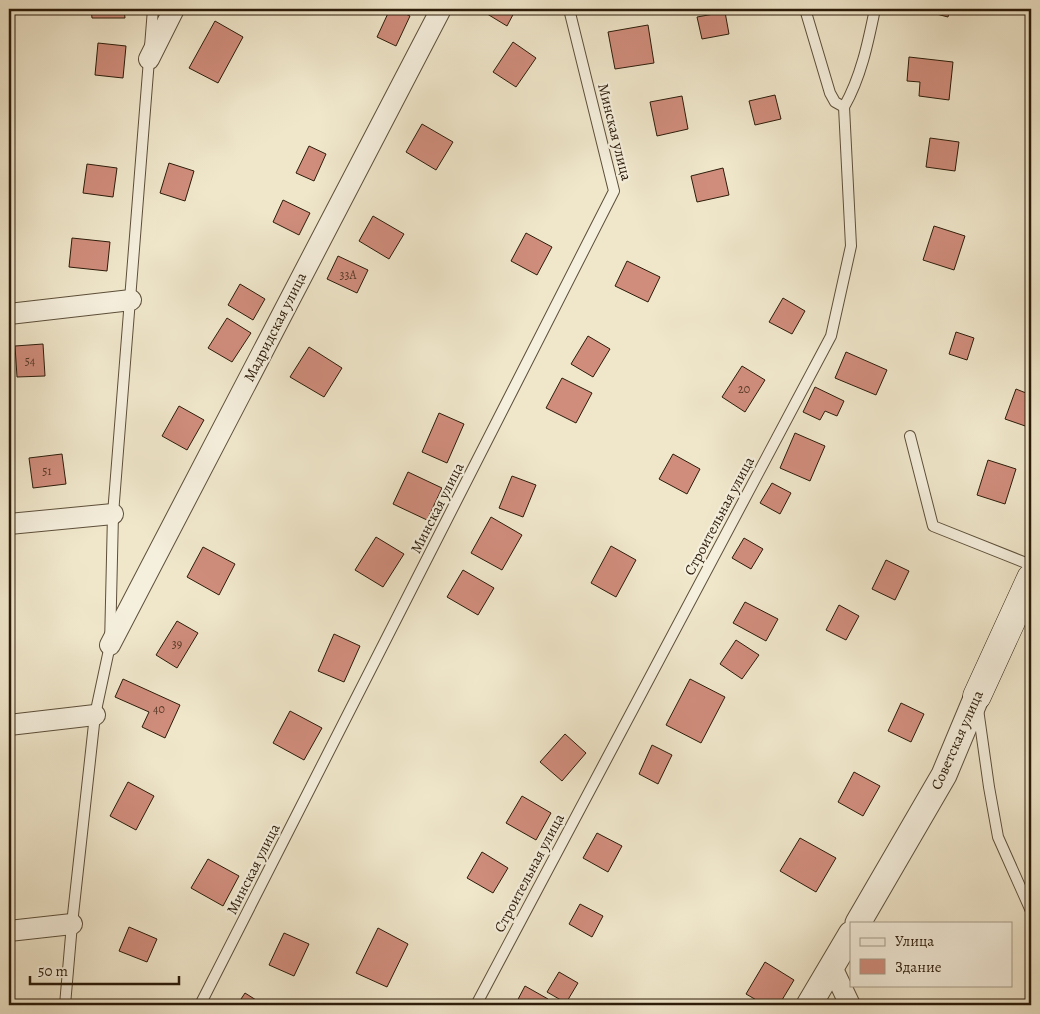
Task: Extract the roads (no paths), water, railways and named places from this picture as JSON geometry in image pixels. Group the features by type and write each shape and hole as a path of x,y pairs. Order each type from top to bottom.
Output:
{"main road":[{"name":"Советская улица","path":"977,696 1031,578"}],"street":[{"path":"149,59 174,9"},
{"name":"Мадридская улица","path":"110,645 440,9"},
{"path":"9,314 131,300"},
{"path":"9,524 114,514"},
{"name":"Советская улица","path":"859,922 944,775 977,696"},
{"path":"9,725 95,715"},
{"path":"9,931 72,924"},
{"path":"809,1005 850,936"},
{"path":"832,967 850,1005"}],"lane":[{"path":"65,1005 95,715 110,645 114,514 153,9"},
{"name":"Минская улица","path":"200,1005 614,191 569,9"},
{"path":"805,9 830,93 836,102 844,108"},
{"name":"Строительная улица","path":"476,1005 831,336 851,246 844,108 853,92 865,54 875,9"},
{"path":"910,436 933,526 1031,565"},
{"path":"977,696 989,787 998,837 1031,911"}]}
